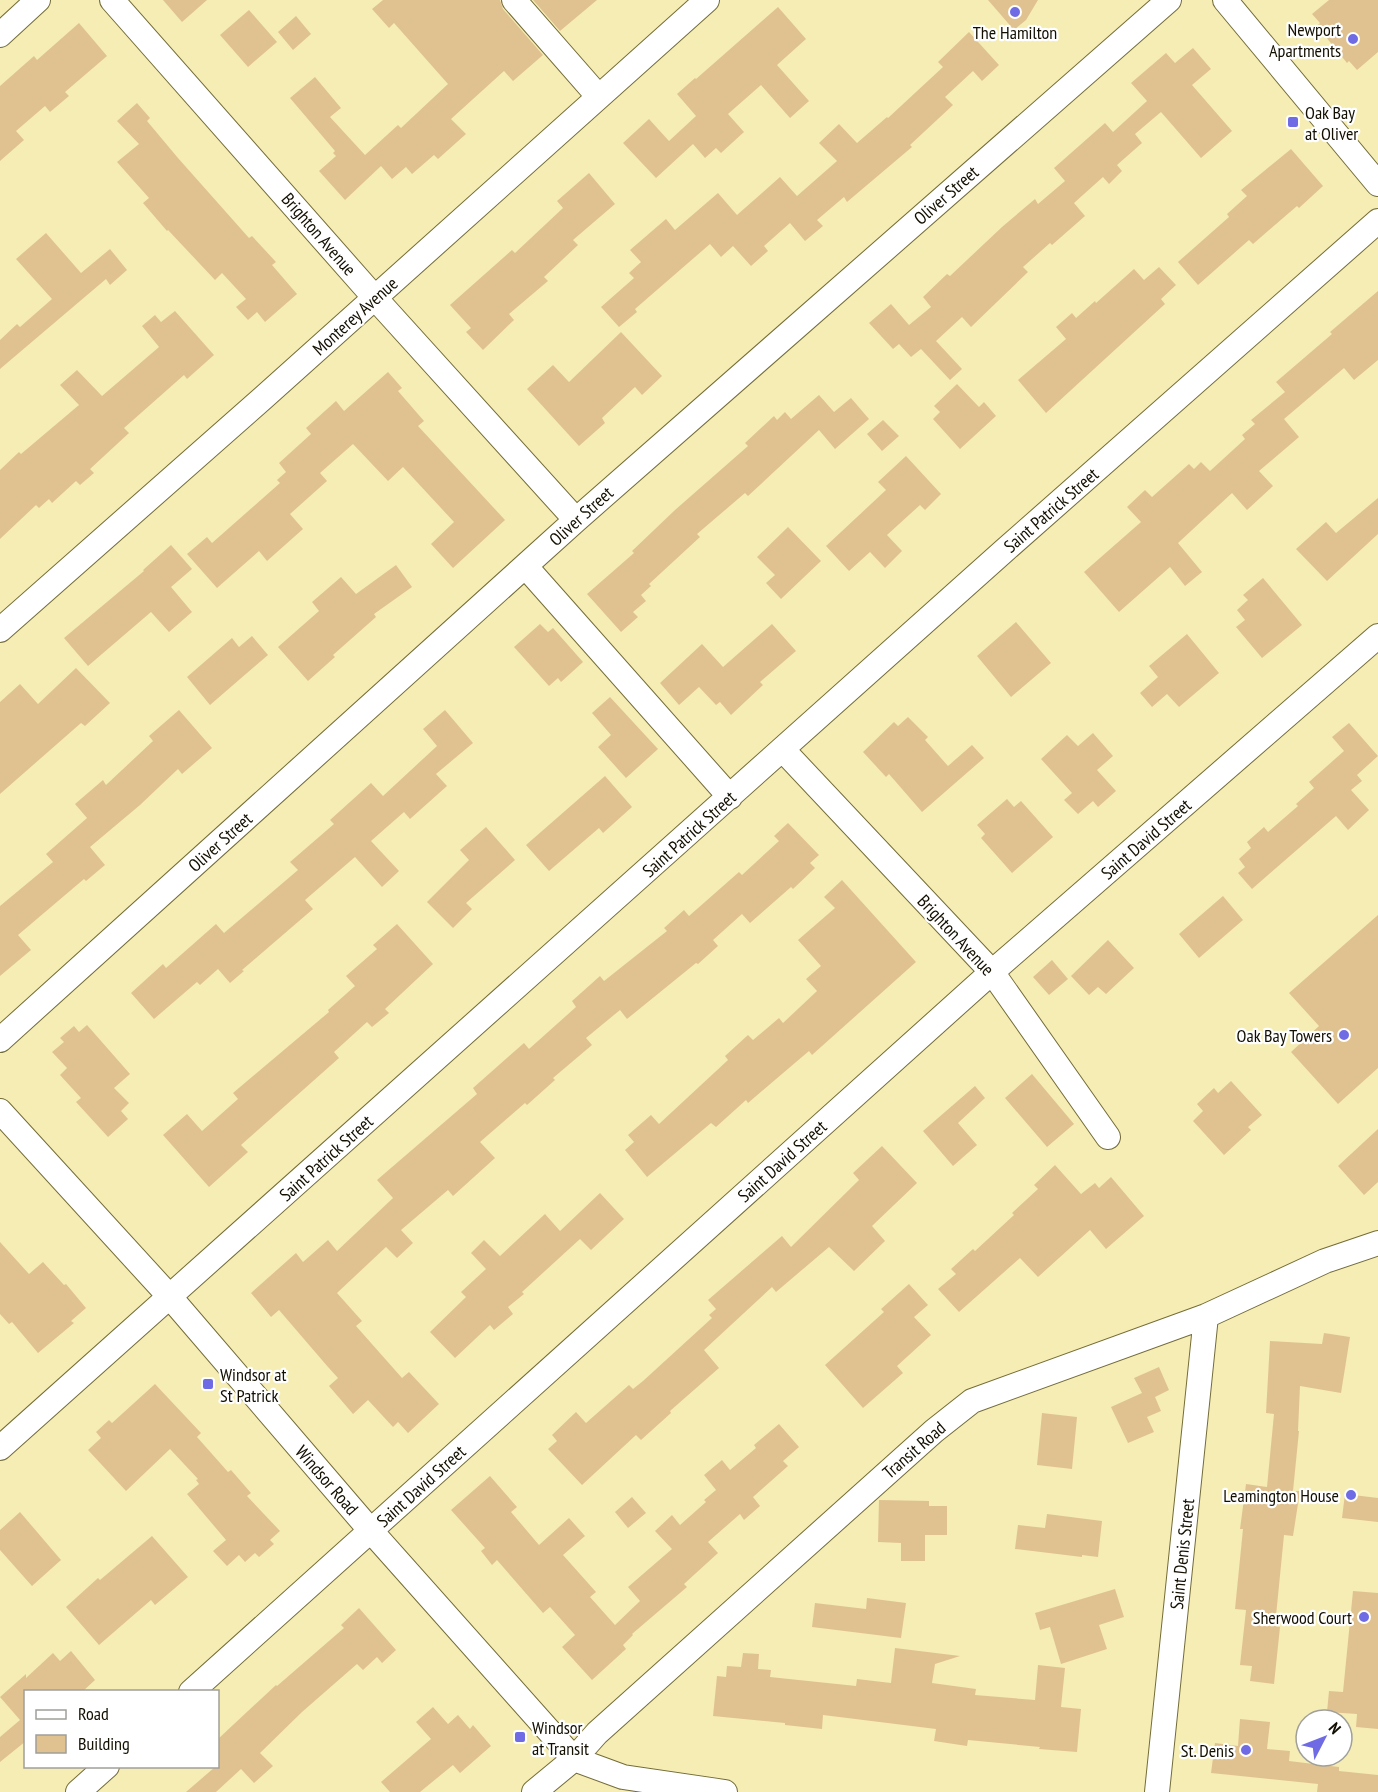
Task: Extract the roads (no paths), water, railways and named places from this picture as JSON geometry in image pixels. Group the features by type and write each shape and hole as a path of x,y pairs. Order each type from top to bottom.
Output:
{"street":[{"path":"0,35 38,0"},
{"name":"Brighton Avenue","path":"112,0 375,298 576,520"},
{"path":"514,0 598,96"},
{"name":"Monterey Avenue","path":"0,630 707,0"},
{"name":"Oliver Street","path":"0,1040 576,520 1169,0"},
{"path":"1225,0 1378,184"},
{"name":"Saint Patrick Street","path":"0,1448 1378,221"},
{"path":"526,567 730,798"},
{"name":"Saint David Street","path":"193,1690 992,972 1378,636"},
{"name":"Brighton Avenue","path":"783,750 992,972 1108,1137"},
{"name":"Windsor Road","path":"0,1111 170,1297 371,1531 574,1759 623,1777 725,1792"},
{"name":"Transit Road","path":"534,1792 574,1759 597,1733 934,1431 972,1401 1206,1316 1325,1261 1378,1243"},
{"name":"Saint Denis Street","path":"1157,1792 1206,1316"},
{"path":"78,1792 106,1768"}],"place":[{"name":"The Hamilton","path":"1015,12"},
{"name":"Newport Apartments","path":"1353,39"},
{"name":"Oak Bay at Oliver","path":"1293,122"},
{"name":"Oak Bay Towers","path":"1344,1035"},
{"name":"Windsor at St Patrick","path":"208,1384"},
{"name":"Leamington House","path":"1351,1495"},
{"name":"Sherwood Court","path":"1364,1617"},
{"name":"Windsor at Transit","path":"520,1737"},
{"name":"St. Denis","path":"1246,1750"}]}
